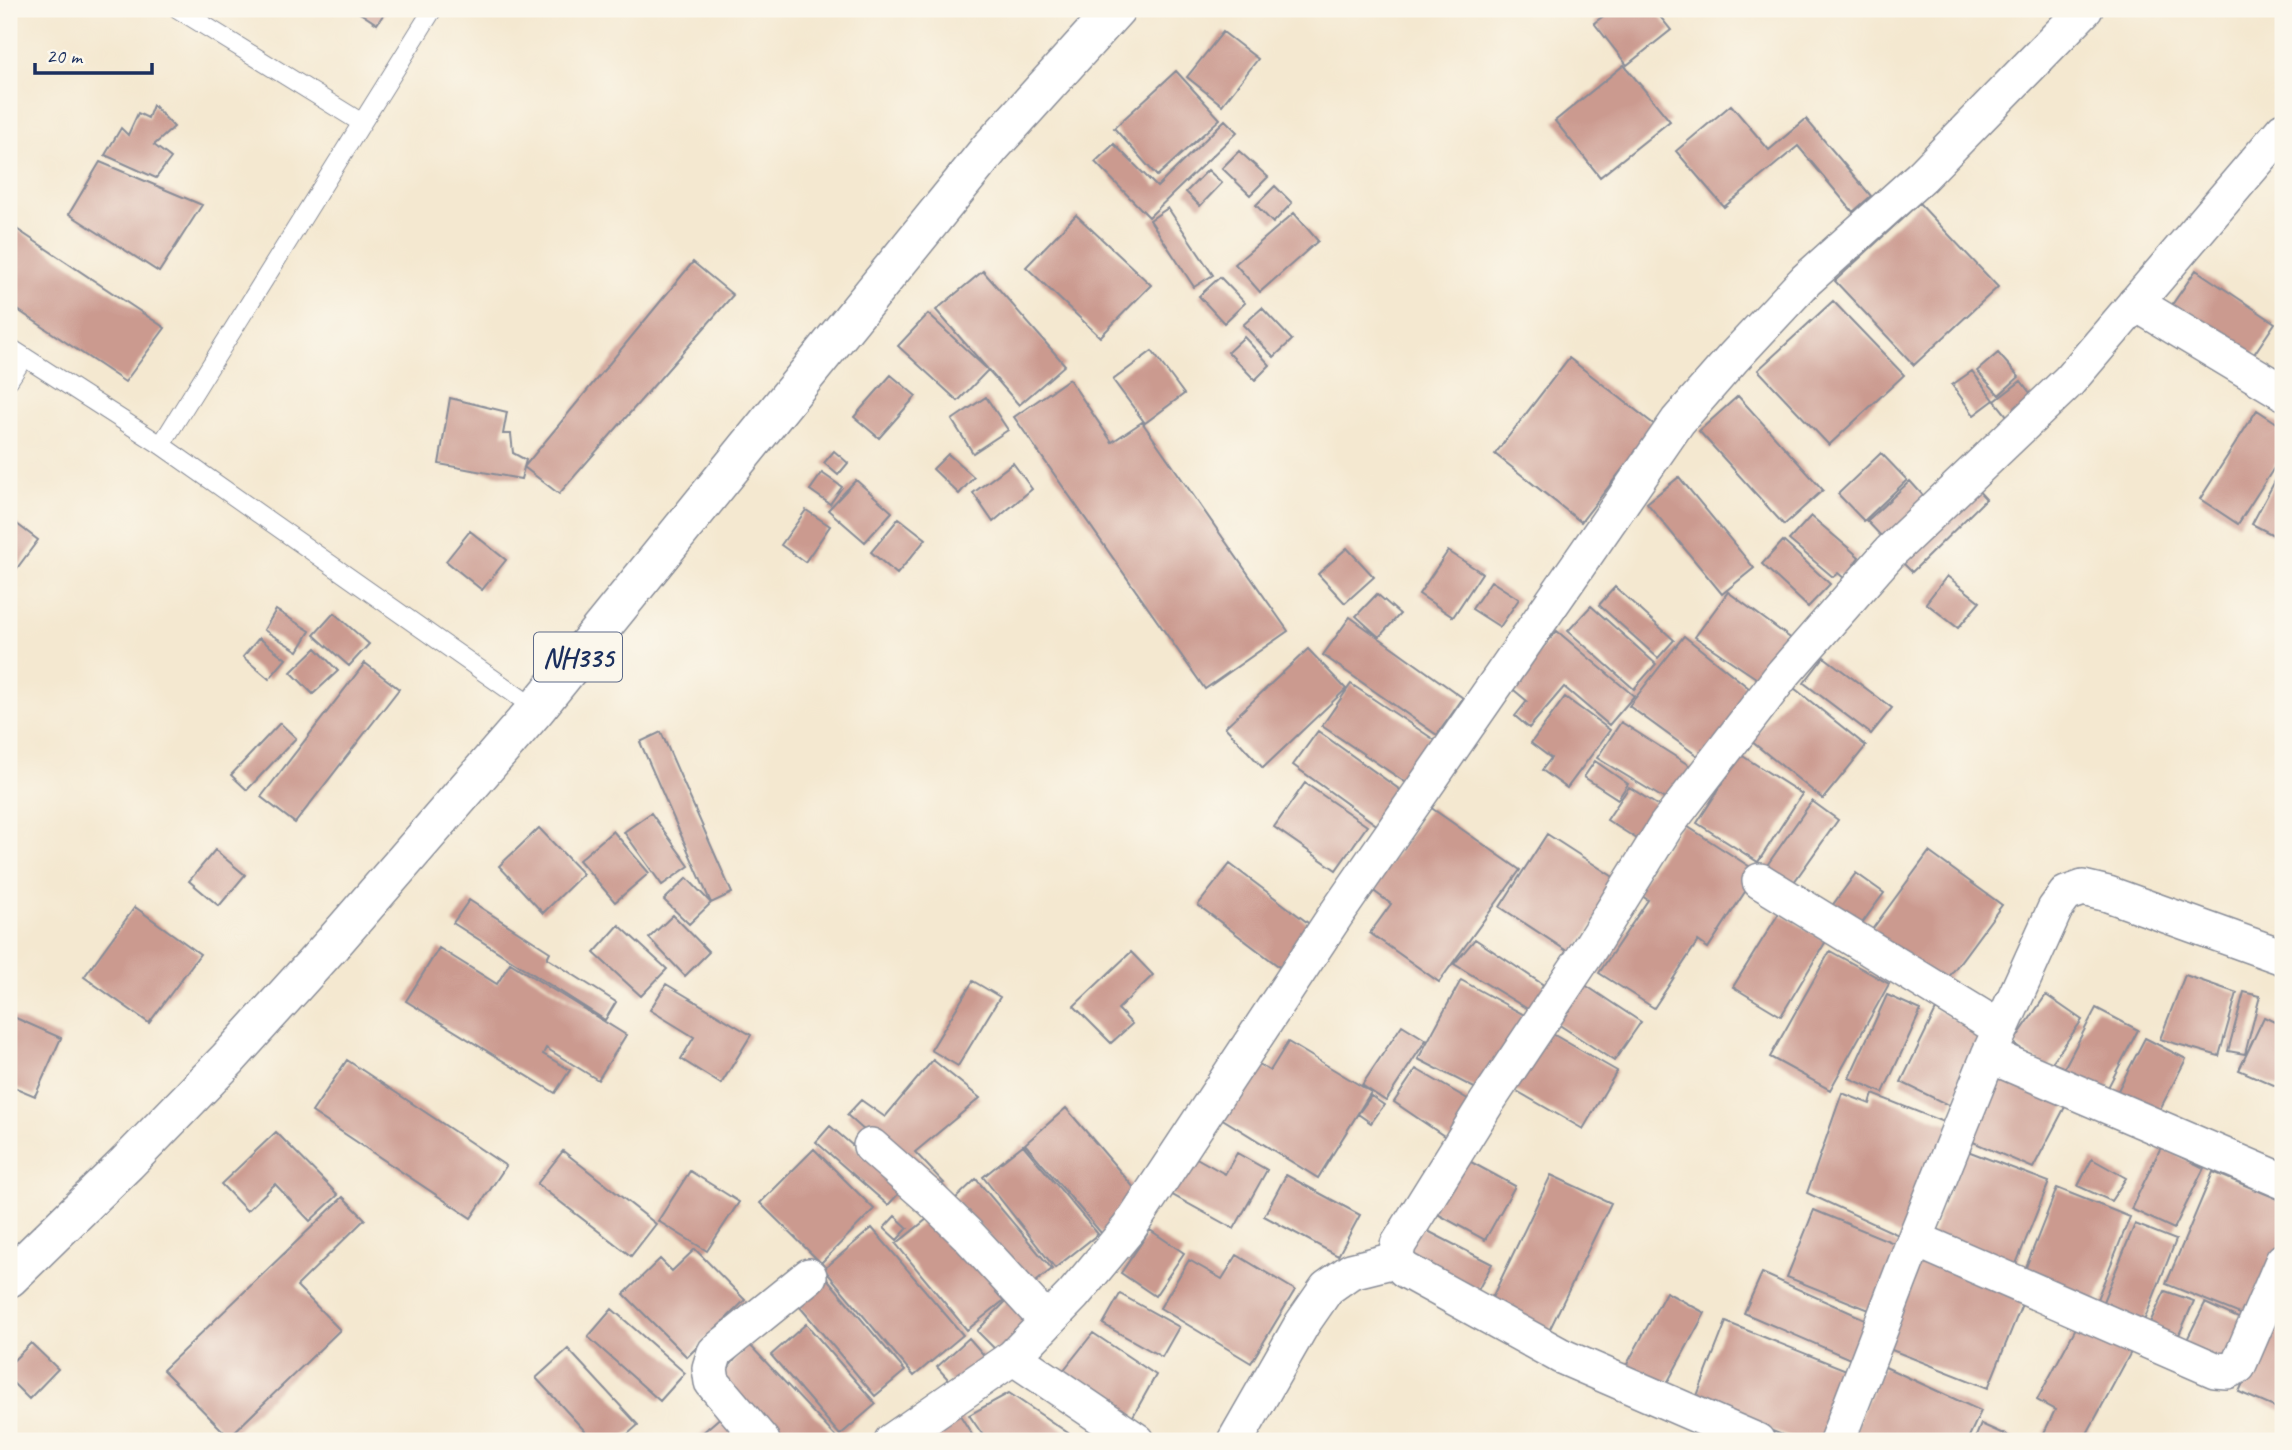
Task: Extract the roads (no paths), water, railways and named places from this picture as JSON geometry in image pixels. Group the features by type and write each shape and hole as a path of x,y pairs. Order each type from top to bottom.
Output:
{"highway":[{"name":"NH335","path":"9,1278 127,1163 228,1059 334,942 536,709 990,148 1116,9"}],"street":[{"path":"892,1441 1013,1357 1129,1228 1335,916 1678,421 1732,358 1806,280 1922,176 2085,9"},
{"path":"1395,1260 1398,1245 1407,1227 1588,951 1666,826 1774,685 1890,552 2069,381 2283,130"},
{"path":"2135,303 2283,392"},
{"path":"1760,881 1995,1042 2283,1181"},
{"path":"1837,1441 1995,1042 2056,909 2066,894 2083,888 2108,894 2283,957"},
{"path":"870,1146 948,1216 1047,1321"},
{"path":"1915,1239 2215,1370 2227,1371 2238,1366 2283,1261"},
{"path":"1235,1441 1327,1288 1351,1271 1395,1260"},
{"path":"1395,1260 1405,1270 1561,1356 1756,1441"},
{"path":"762,1441 712,1382 710,1368 715,1352 809,1276"},
{"path":"1013,1357 1137,1441"}],"lane":[{"path":"178,9 362,123"},
{"path":"161,445 433,9"},
{"path":"9,380 16,352 161,445 536,709"}]}
